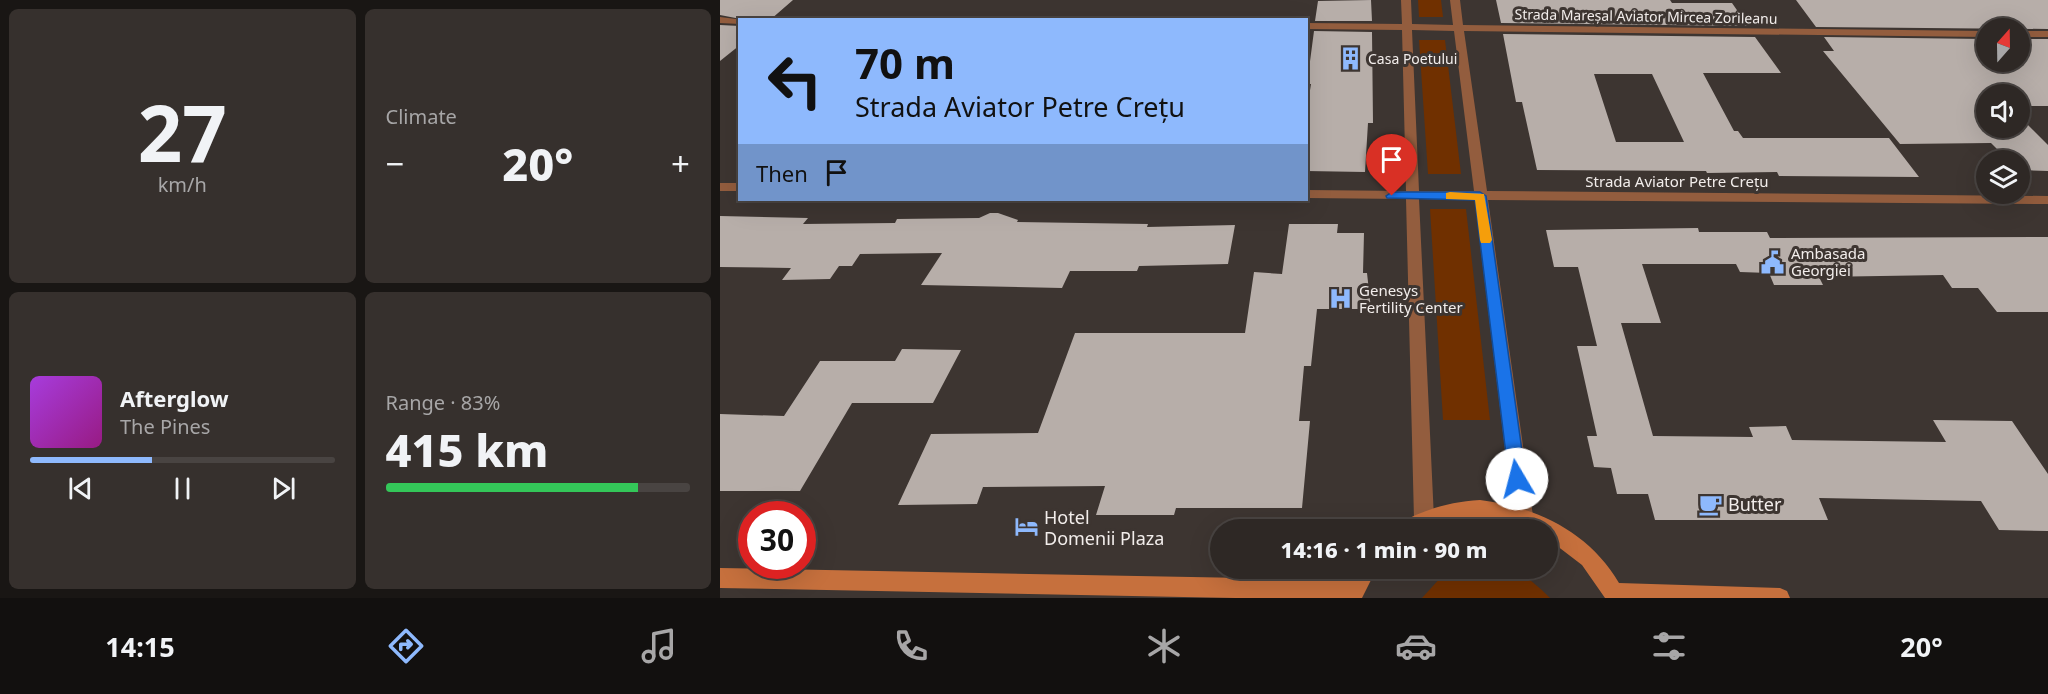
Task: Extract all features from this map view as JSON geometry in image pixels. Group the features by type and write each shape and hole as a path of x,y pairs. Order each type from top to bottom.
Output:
{"main road":[{"path":"1424,519 1456,510 1489,508 1522,516 1549,528 1574,545 1596,567 1615,596 1780,598"},
{"path":"720,578 1352,594 1361,579"}],"street":[{"path":"1406,0 1424,519"},
{"path":"1455,0 1522,516"},
{"path":"720,20 738,21"},
{"name":"Strada Mareșal Aviator Mircea Zorileanu","path":"1308,26 1976,34"},
{"path":"2030,34 2048,34"},
{"path":"720,187 738,187"},
{"name":"Strada Aviator Petre Crețu","path":"1308,194 2048,200"}],"shaded area":[{"path":"1418,0 1441,0 1443,17 1419,17"},
{"path":"1419,40 1445,40 1461,174 1428,174"},
{"path":"1430,209 1466,209 1490,420 1443,420"},
{"path":"1439,579 1527,579 1550,598 1422,598"}],"building":[{"path":"720,0 793,0 772,18 738,18 720,15"},
{"path":"1371,0 1372,21 1315,21 1318,1"},
{"path":"1496,0 1670,0 1672,3 1732,3 1748,26 1501,23"},
{"path":"1796,0 2048,0 2048,29 2030,29 2030,18 1976,18 1976,28 1816,27"},
{"path":"720,25 738,26 738,47 720,61"},
{"path":"1314,31 1372,32 1373,123 1368,123 1365,172 1308,171 1308,103 1311,84 1308,84"},
{"path":"1503,34 1755,37 1781,73 1703,73 1734,131 1738,131 1743,138 1889,138 1919,177 1779,176 1777,172 1537,170 1522,102 1516,102","holes":["1594,74 1652,74 1684,142 1616,142"]},
{"path":"1824,37 1976,39 1976,72 2030,72 2030,39 2048,39 2048,106 2030,106 2030,84 1976,84 1976,138 2030,138 2030,127 2048,145 2048,171 2030,170 2030,150 1998,150 1991,143 1900,144 1823,51 1834,51"},
{"path":"990,213 998,213 1018,220 1017,222 1148,224 1147,227 1235,225 1228,264 1139,266 1137,271 1070,271 1062,288 921,285 942,253 860,254 852,266 839,266 830,279 782,280 791,268 720,267 720,216 808,218 803,224 895,223 897,219 979,218"},
{"path":"1289,224 1338,224 1337,233 1364,233 1363,273 1367,273 1371,309 1317,309 1311,366 1304,366 1299,421 1310,421 1302,508 1176,508 1174,515 1096,515 1105,486 983,487 977,504 898,505 931,434 1038,433 1075,333 1245,333 1254,272 1282,274"},
{"path":"1698,228 1699,232 1767,232 1770,238 2048,237 2048,312 1997,312 1978,288 1952,288 1943,275 1819,277 1823,285 1774,285 1769,273 1740,272 1736,264 1642,264 1661,323 1621,323 1653,436 1753,437 1749,427 1786,426 1792,440 1946,442 1933,420 2012,421 2048,474 2048,531 1999,530 1981,501 1819,498 1828,520 1655,520 1648,494 1617,494 1611,468 1594,467 1587,436 1597,436 1577,346 1597,346 1578,267 1554,267 1546,230"},
{"path":"902,349 961,350 933,403 852,403 800,491 720,491 720,414 784,416 820,361 895,361"}],"slow traffic":[{"path":"1450,196 1480,196 1486,240"}],"place":[{"name":"Casa Poetului","path":"1350,58"},
{"name":"Ambasada Georgiei","path":"1773,262"},
{"name":"Genesys Fertility Center","path":"1341,299"},
{"name":"Butter","path":"1710,504"},
{"name":"Hotel Domenii Plaza","path":"1026,527"}],"route":[{"path":"1392,196 1480,196 1517,479"}]}
